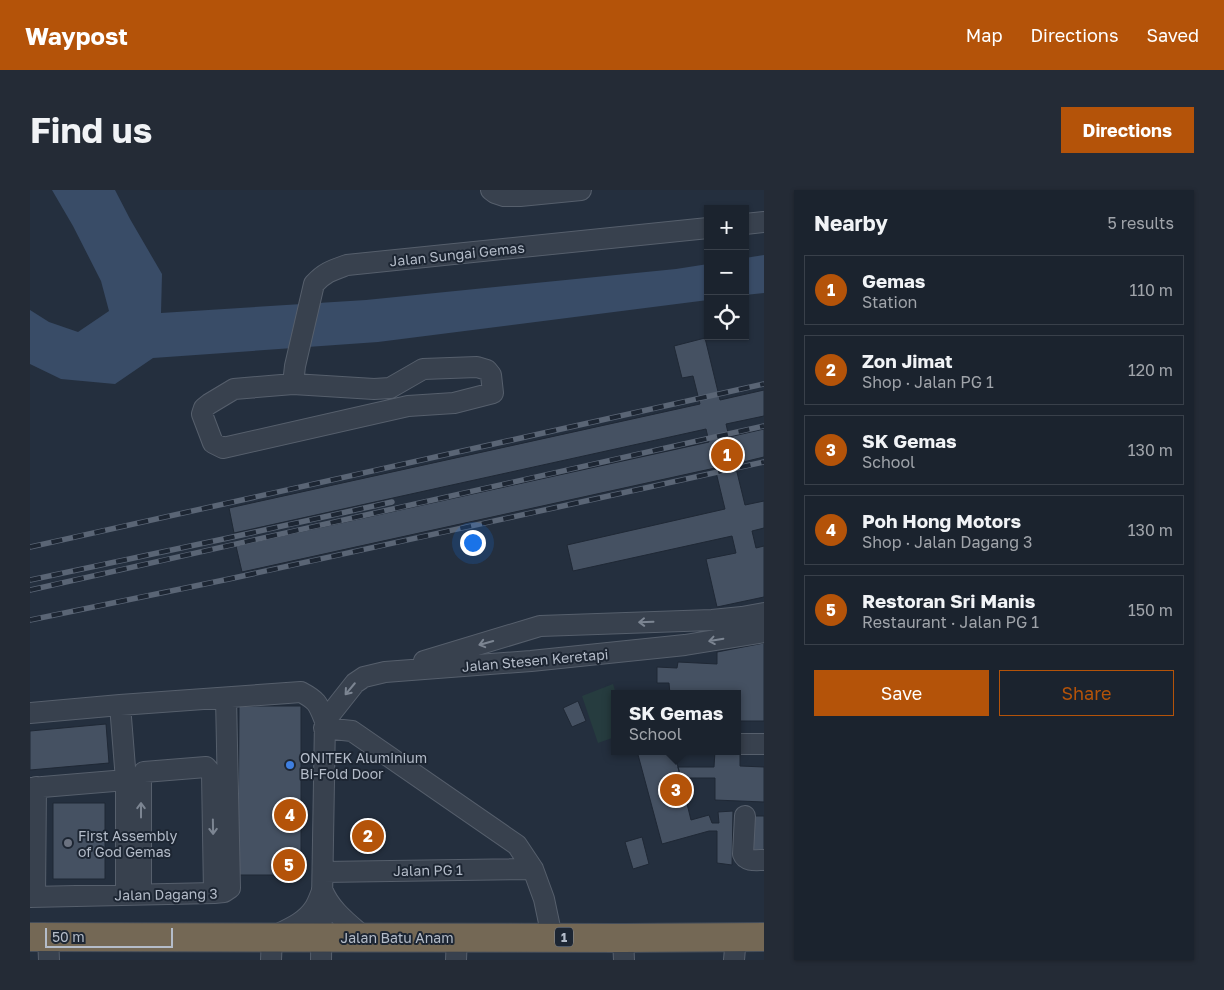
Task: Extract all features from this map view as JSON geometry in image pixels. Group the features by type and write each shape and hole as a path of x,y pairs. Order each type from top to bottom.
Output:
{"highway":[{"name":"Jalan Batu Anam","path":"42,945 321,948 364,937 456,948 552,937 624,949 735,948 764,937"}],"street":[{"path":"491,190 504,196 520,196 581,190"},
{"path":"749,224 764,222"},
{"name":"Jalan Sungai Gemas","path":"294,375 314,284 322,275 347,265 704,228"},
{"path":"477,367 487,370 491,375 493,393 454,404 408,406 223,448 213,443 202,414 204,408 234,389 294,375 374,389 390,388 424,369 477,367"},
{"path":"385,672 540,626 712,620 742,618 764,613"},
{"name":"Jalan Stesen Keretapi","path":"324,725 355,683 364,677 385,672 531,661 685,645 764,632"},
{"path":"30,713 301,692 314,699 320,707 324,725 321,948"},
{"name":"Jalan Dagang 3","path":"32,897 214,893 224,892 230,888 226,698"},
{"path":"120,705 134,894"},
{"path":"324,725 352,731 517,845 533,869 544,899 552,937"},
{"path":"741,744 764,744"},
{"path":"134,894 141,779 144,772 206,767 212,774 214,893"},
{"path":"32,897 33,788 126,780"},
{"path":"744,816 744,857 747,859 764,860"},
{"name":"Jalan PG 1","path":"323,881 533,869"},
{"path":"323,881 326,900 337,913 364,937"},
{"path":"272,948 291,928 303,921 316,906 323,881"}],"green space":[{"path":"613,684 615,690 611,690 611,738 598,743 582,696"}],"water":[{"path":"52,190 115,190 162,274 161,313 366,300 704,265 704,301 378,342 153,358 115,384 61,379 30,364 30,310 49,322 78,332 109,311 101,281"},
{"path":"764,255 764,293 749,295 749,257"}],"building":[{"path":"704,338 705,340 720,400 764,390 764,416 726,424 729,437 764,429 764,457 735,464 745,505 764,501 764,528 752,531 756,548 764,546 764,597 717,607 706,559 736,553 732,536 573,571 567,545 725,509 715,468 242,572 236,546 709,442 706,429 234,533 229,508 700,404 693,376 682,378 674,346"},
{"path":"764,643 764,721 741,721 741,690 670,690 669,683 657,683 657,667 677,668 678,662 717,664 717,652"},
{"path":"578,701 586,721 572,727 563,708"},
{"path":"239,706 301,706 301,875 238,875"},
{"path":"106,724 109,763 30,770 30,731"},
{"path":"638,755 675,755 691,820 709,815 712,823 719,823 718,812 733,811 732,865 717,863 717,831 709,831 662,844"},
{"path":"715,755 740,755 740,766 764,767 764,802 715,800 715,778 681,778 678,767 714,767"},
{"path":"53,803 105,803 105,879 53,879"},
{"path":"752,816 764,816 764,853 753,853"},
{"path":"642,837 649,864 633,869 625,842"}],"railway":[{"path":"30,547 764,384"},
{"path":"30,590 764,426"},
{"path":"30,620 229,579 764,462"},
{"path":"30,580 392,502"}],"place":[{"name":"Gemas","path":"727,455"},
{"name":"ONITEK Aluminium Bi-Fold Door","path":"290,765"},
{"name":"SK Gemas","path":"676,790"},
{"name":"Poh Hong Motors","path":"290,815"},
{"name":"Zon Jimat","path":"368,836"},
{"name":"First Assembly of God Gemas","path":"68,843"},
{"name":"Restoran Sri Manis","path":"289,865"}]}
